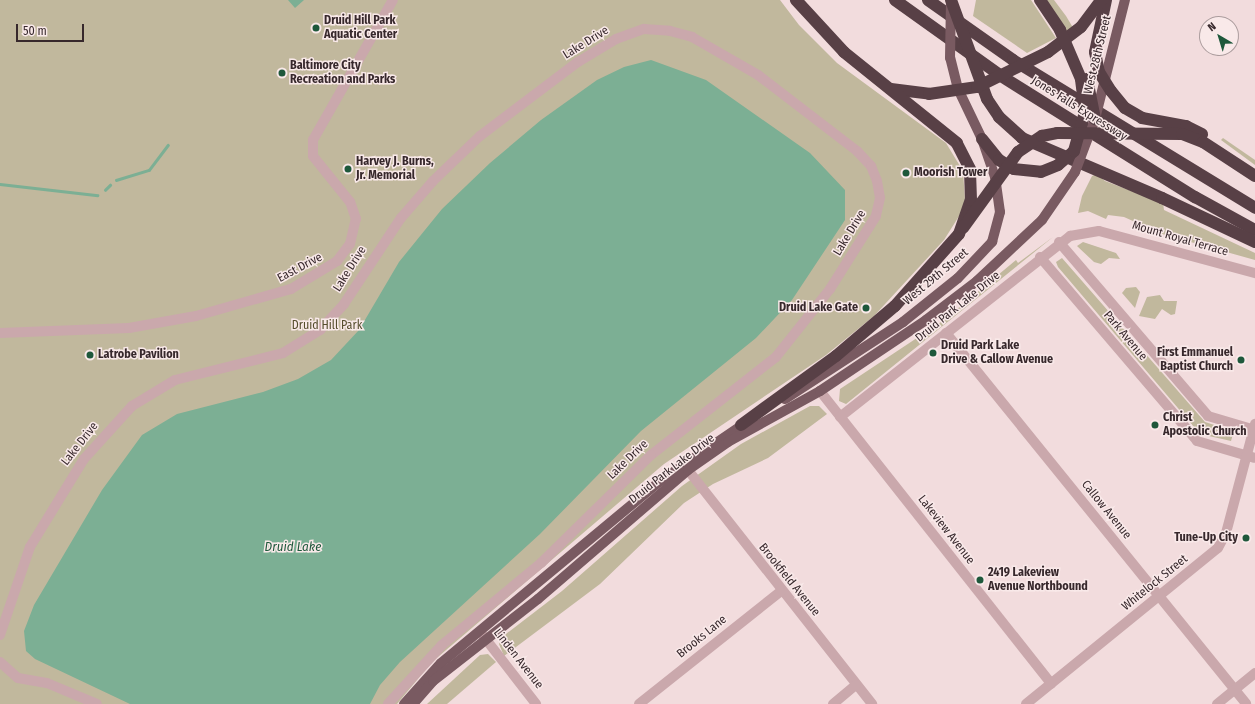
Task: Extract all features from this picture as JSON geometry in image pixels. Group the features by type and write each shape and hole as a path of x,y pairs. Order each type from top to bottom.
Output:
{"highway":[{"path":"796,0 840,48 949,135 964,152 972,187 961,231"},
{"name":"Jones Falls Expressway","path":"895,0 1007,80 1195,197 1255,230"},
{"name":"Jones Falls Expressway","path":"928,0 1013,60 1255,208"},
{"path":"951,0 987,99 999,118 1022,138 1162,198 1255,242"},
{"path":"1040,0 1082,66 1095,119"},
{"path":"891,89 929,94 977,87 1048,52 1081,27 1100,0"},
{"path":"1106,0 1095,42 1096,59 1102,78 1118,100 1142,118 1186,126 1205,135 1255,175"},
{"path":"982,139 999,160 1014,169 1041,172 1058,165 1074,150 1085,112 1080,79 1060,30"},
{"path":"741,425 836,356 896,306 961,231 1018,152 1042,136 1057,133 1182,134 1203,142 1255,175"}],"main road":[{"name":"West 29th Street","path":"741,425 903,322 984,253 997,230 1000,212 995,177 982,139 958,89 950,58 951,0"},
{"name":"West 28th Street","path":"1024,238 1056,203 1076,172 1095,119 1125,0"},
{"name":"Druid Park Lake Drive","path":"413,704 433,681 538,600 688,470 728,442 820,391 949,303 1024,238"},
{"name":"Druid Park Lake Drive","path":"404,704 430,672 659,482 741,425"}],"street":[{"name":"East Drive","path":"0,333 129,328 196,316 291,289 338,261 350,244 356,219 350,202 314,156 313,140 392,0"},
{"name":"Lake Drive","path":"0,635 30,548 84,458 132,406 175,380 283,353 307,339 344,304 411,205 480,136 548,83 616,39 644,29 670,31 717,50 758,75 840,136 873,171 879,206 872,225 830,289 776,357 651,455 541,562 480,612 415,671 388,704"},
{"name":"Druid Park Lake Drive","path":"840,417 1059,242 1070,236 1098,232"},
{"name":"Mount Royal Terrace","path":"1098,232 1255,273"},
{"name":"Park Avenue","path":"1059,242 1208,416 1255,428"},
{"name":"Park Avenue","path":"1040,256 1197,441 1251,457"},
{"name":"Callow Avenue","path":"946,333 1246,704"},
{"name":"Lakeview Avenue","path":"820,391 1051,684"},
{"name":"Whitelock Street","path":"1026,704 1211,555 1224,540 1251,457 1255,428"},
{"name":"Brookfield Avenue","path":"688,470 872,704"},
{"name":"Brooks Lane","path":"639,704 781,590"},
{"name":"Linden Avenue","path":"480,631 536,704"},
{"path":"0,662 18,678 47,683 97,704"},
{"path":"1217,704 1255,673"},
{"path":"833,704 856,685"}],"green space":[{"name":"Druid Hill Park","path":"0,0 780,0 799,25 837,63 946,143 963,171 965,200 961,213 944,240 874,316 826,355 664,464 432,662 397,704 0,704"},
{"path":"976,0 1031,0 1056,38 1027,53 973,16"},
{"path":"1045,0 1054,0 1078,36 1073,40"},
{"path":"1223,138 1255,160 1255,165 1221,140"},
{"path":"1097,174 1105,181 1163,203 1164,210 1255,253 1255,260 1162,234 1124,217 1108,215 1106,219 1088,211 1078,213 1082,196 1092,176"},
{"path":"1053,237 846,404 839,401 840,389 944,320 1016,260 1018,263"},
{"path":"1083,242 1116,253 1120,259 1109,258 1101,264 1094,262 1077,246"},
{"path":"1062,258 1205,422 1230,430 1233,434 1231,441 1200,434 1058,267 1056,262"},
{"path":"1136,287 1140,292 1135,308 1122,293 1126,288"},
{"path":"1160,295 1164,301 1177,301 1175,314 1171,315 1162,309 1155,319 1139,316 1147,297"},
{"path":"810,406 819,406 827,414 768,458 713,484 684,503 600,584 504,656 499,644 502,637 562,591 682,486 741,444"},
{"path":"488,654 496,662 447,704 427,704 480,655"}],"water":[{"path":"288,0 304,0 295,8"},
{"name":"Druid Lake","path":"651,60 706,80 810,153 845,190 845,220 792,300 756,338 641,431 540,534 400,662 380,685 370,704 130,704 35,659 26,651 24,631 34,605 102,490 142,435 177,414 263,392 298,379 331,360 359,330 399,262 442,209 490,163 541,120 597,80 624,67"}],"waterway":[{"path":"116,180 149,170 168,145"},
{"path":"0,184 97,195"},
{"path":"105,190 110,185"}],"place":[{"name":"Druid Hill Park Aquatic Center","path":"316,28"},
{"name":"Baltimore City Recreation and Parks","path":"282,73"},
{"name":"Harvey J. Burns, Jr. Memorial","path":"348,169"},
{"name":"Moorish Tower","path":"906,173"},
{"name":"Druid Lake Gate","path":"866,308"},
{"name":"Druid Park Lake Drive & Callow Avenue","path":"933,353"},
{"name":"Latrobe Pavilion","path":"90,355"},
{"name":"First Emmanuel Baptist Church","path":"1241,360"},
{"name":"Christ Apostolic Church","path":"1155,425"},
{"name":"Tune-Up City","path":"1246,538"},
{"name":"2419 Lakeview Avenue Northbound","path":"980,580"}]}
